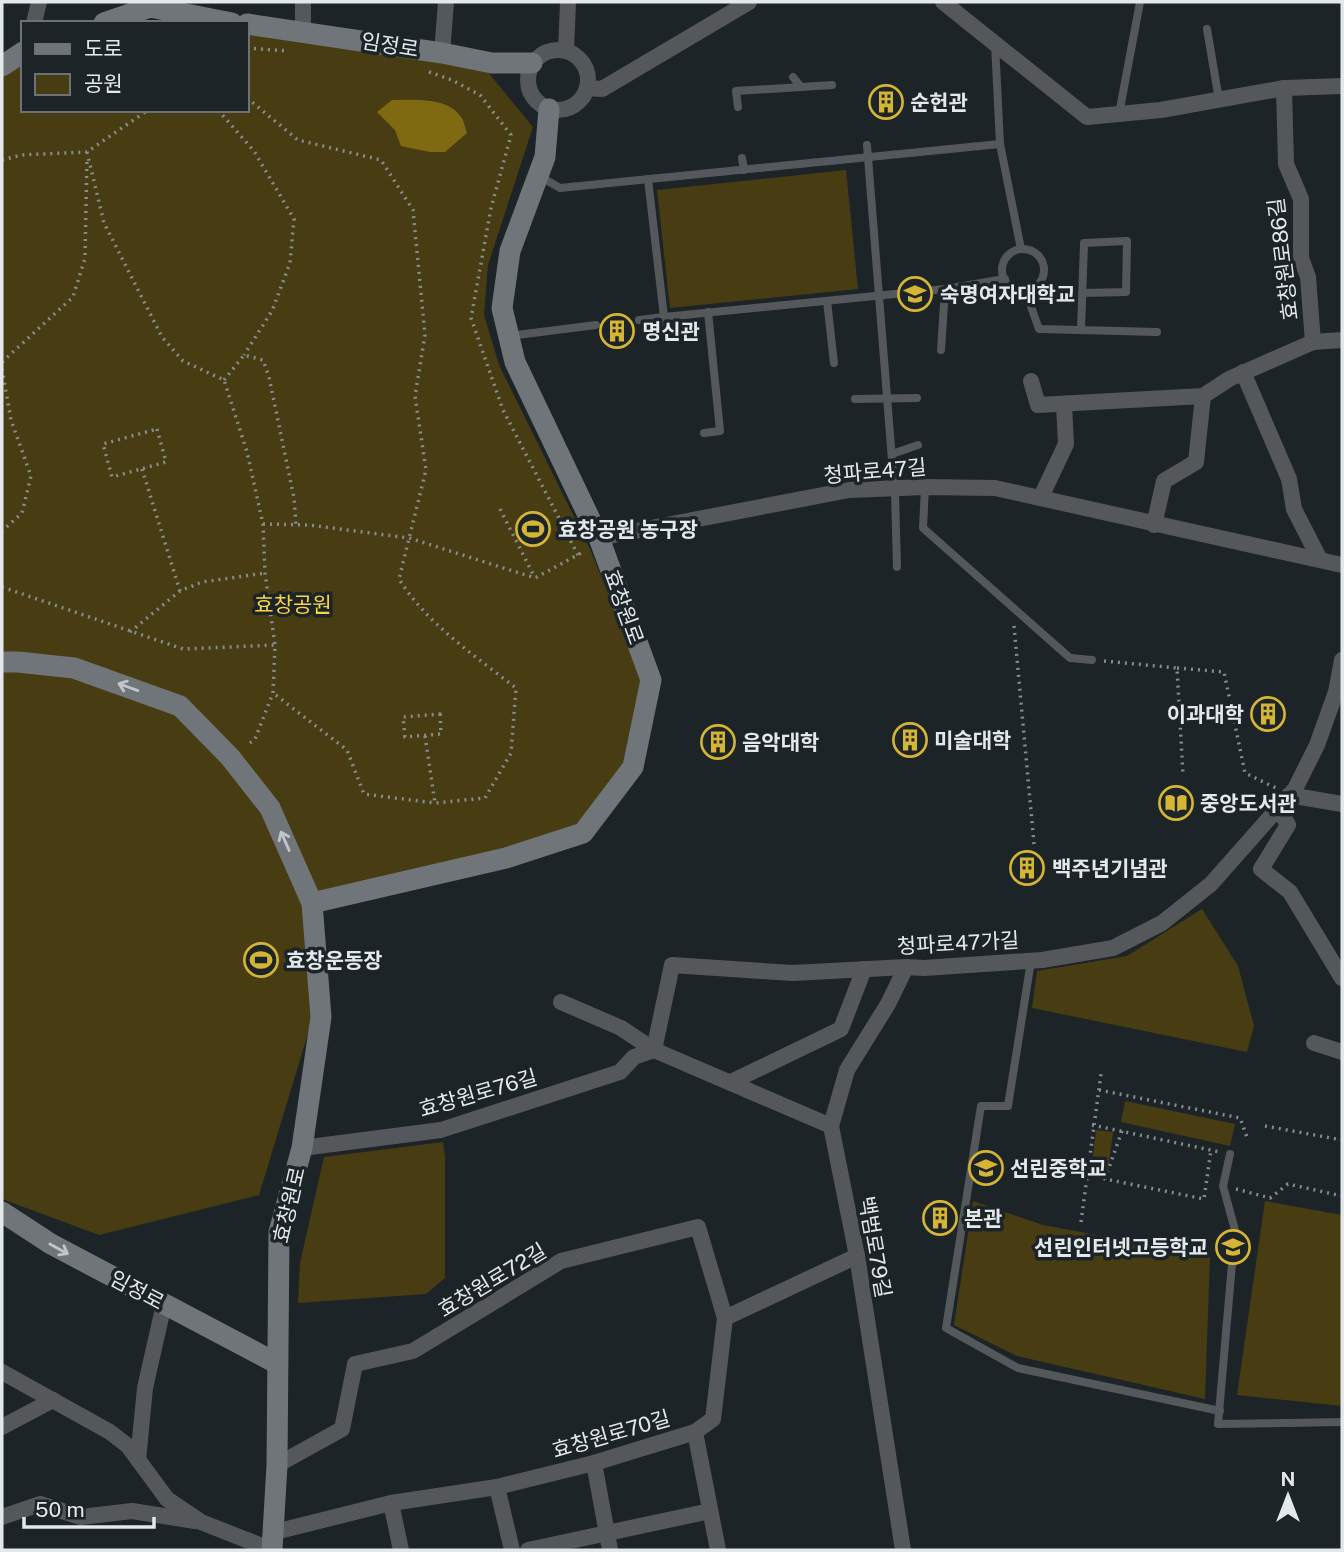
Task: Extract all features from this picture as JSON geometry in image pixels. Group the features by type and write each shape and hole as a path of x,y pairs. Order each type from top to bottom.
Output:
{"street":[{"path":"34,21 39,2"},
{"path":"300,41 303,2"},
{"path":"442,53 446,2"},
{"path":"566,51 568,2"},
{"path":"587,88 602,89 749,2"},
{"path":"943,2 1087,117 1161,110 1284,88 1342,86"},
{"path":"108,21 146,4 223,21"},
{"name":"임정로","path":"248,24 300,41 442,53 492,63 532,63"},
{"path":"547,51 566,51 582,61 586,69 587,88 576,104 568,108 549,109 533,98 529,90 528,72 532,63 547,51"},
{"path":"2,66 21,53"},
{"name":"효창원로86길","path":"1284,88 1286,164 1300,198 1300,258 1308,277 1313,341"},
{"name":"효창원로","path":"313,903 506,858 583,832 633,767 651,680 599,538 515,362 502,308 510,251 545,157 549,109"},
{"path":"1031,381 1038,405 1203,396 1243,372 1313,341 1342,341"},
{"path":"1243,372 1289,479 1294,509 1320,560"},
{"path":"1154,524 1164,481 1196,462 1203,396"},
{"path":"1041,496 1066,444 1064,405"},
{"name":"청파로47길","path":"599,538 849,491 925,487 995,488 1041,496 1342,565"},
{"name":"청파로47가길","path":"654,1050 672,965 793,973 1031,961 1113,948 1162,923 1211,884 1295,789 1317,745 1340,686 1342,660"},
{"name":"효창원로","path":"2,662 74,668 180,706 230,757 270,808 313,903 321,1017 302,1148 279,1232 277,1465 273,1544"},
{"path":"1342,804 1284,801 1288,825 1261,869 1290,892 1342,978"},
{"name":"백범로79길","path":"903,1550 857,1256 831,1126 847,1070 888,1004 906,967"},
{"path":"731,1083 841,1029 864,969"},
{"path":"561,1002 621,1028 654,1050 831,1126"},
{"path":"1314,1043 1342,1052"},
{"name":"효창원로76길","path":"302,1148 441,1130 620,1072 634,1057 654,1050"},
{"name":"임정로","path":"2,1212 51,1244 276,1363"},
{"name":"효창원로72길","path":"277,1465 342,1429 355,1364 413,1351 561,1261 698,1227 725,1318"},
{"path":"725,1318 857,1256"},
{"path":"138,1460 145,1388 164,1304"},
{"name":"효창원로70길","path":"273,1544 391,1503 497,1487 695,1433 713,1419 725,1318"},
{"path":"2,1372 128,1446 167,1499 201,1522"},
{"path":"2,1427 53,1401"},
{"path":"695,1433 718,1550"},
{"path":"594,1462 610,1550"},
{"path":"497,1487 512,1550"},
{"path":"391,1503 401,1550"},
{"path":"2,1517 40,1504 81,1517 132,1511 201,1522 273,1544"},
{"path":"528,1550 710,1511"}],"lane":[{"path":"1119,114 1140,2"},
{"path":"1207,29 1219,100"},
{"path":"995,43 1000,145 1021,249"},
{"path":"793,77 801,87"},
{"path":"738,107 736,91 832,85"},
{"path":"867,145 895,489 897,567"},
{"path":"538,176 560,188 1000,145"},
{"path":"742,158 744,170"},
{"path":"648,179 664,317 661,335"},
{"path":"1081,330 1082,293 1084,243 1127,242 1126,292 1082,293"},
{"path":"1021,249 1034,251 1039,256 1044,267 1037,285 1025,290 1013,288 1005,279 1002,268 1006,257 1021,249"},
{"path":"639,320 945,289 1005,279"},
{"path":"941,350 945,289"},
{"path":"1025,290 1039,329 1157,332"},
{"path":"827,301 834,363"},
{"path":"704,433 720,431 708,312"},
{"path":"509,336 596,325"},
{"path":"855,399 917,398"},
{"path":"892,454 918,445"},
{"path":"925,487 923,528 1070,658 1092,660"},
{"path":"1031,961 1008,1107 982,1106 946,1328 1018,1368 1220,1411"},
{"path":"1230,1154 1223,1186 1235,1230 1218,1424 1342,1422"}],"path":[{"path":"248,48 300,41"},
{"path":"418,68 452,80 480,95 511,135 491,208 471,318 503,410 578,555"},
{"path":"248,99 298,141 382,160 413,210 425,335 415,396 426,470 399,579 410,597 460,643 516,688 511,753 485,799 435,803 364,794 347,750 273,693"},
{"path":"2,160 21,155 87,152 145,112"},
{"path":"220,112 254,151 294,219 290,263 272,311 244,355 224,380"},
{"path":"2,362 73,297 85,258 87,152"},
{"path":"87,152 104,223 162,337 183,361 224,380 247,452 263,524 265,573 275,645 273,693 255,739 230,757"},
{"path":"244,355 263,360 269,377 294,498 296,524"},
{"path":"2,369 10,420 31,476 22,513 2,531"},
{"path":"158,429 166,463 142,468 112,477 103,444 158,429"},
{"path":"142,468 180,591"},
{"path":"500,509 535,578"},
{"path":"263,524 296,524 409,538 535,578 590,549 599,538"},
{"path":"130,632 180,591 202,582 265,573"},
{"path":"2,587 183,649 275,645"},
{"path":"1012,606 1034,844"},
{"path":"1092,660 1224,672 1245,773 1284,801"},
{"path":"1177,668 1183,775"},
{"path":"440,714 441,734 425,736 405,737 403,717 440,714"},
{"path":"425,736 435,803"},
{"path":"1081,1222 1101,1074"},
{"path":"1099,1090 1240,1118 1248,1140"},
{"path":"1092,1125 1230,1154"},
{"path":"1265,1126 1342,1140"},
{"path":"1122,1131 1105,1179 1204,1199 1212,1150"},
{"path":"1223,1186 1270,1198 1288,1184 1342,1196"}],"green space":[{"name":"효창공원","path":"248,27 487,71 533,127 488,265 484,315 499,365 590,549 643,681 626,765 579,826 504,852 305,900 313,1017 259,1195 99,1235 2,1199 2,76 21,63 21,112 248,112"},
{"path":"846,170 858,289 670,308 657,190"},
{"path":"1202,909 1238,966 1254,1026 1247,1052 1032,1008 1037,971 1127,956"},
{"path":"1125,1101 1235,1124 1230,1146 1121,1122"},
{"path":"1096,1130 1113,1132 1107,1177 1091,1174"},
{"path":"443,1142 445,1278 426,1294 298,1303 300,1263 324,1157"},
{"path":"973,1201 1043,1225 1210,1256 1205,1399 1017,1356 954,1325"},
{"path":"1265,1201 1342,1215 1342,1406 1237,1395"}],"shaded area":[{"path":"392,100 430,101 448,106 462,118 467,133 445,152 401,146 395,130 377,112"}],"place":[{"name":"순헌관","path":"886,102"},
{"name":"숙명여자대학교","path":"915,294"},
{"name":"명신관","path":"617,331"},
{"name":"효창공원 농구장","path":"533,529"},
{"name":"이과대학","path":"1268,714"},
{"name":"미술대학","path":"910,740"},
{"name":"음악대학","path":"718,742"},
{"name":"중앙도서관","path":"1176,803"},
{"name":"백주년기념관","path":"1027,868"},
{"name":"효창운동장","path":"261,960"},
{"name":"선린중학교","path":"986,1168"},
{"name":"본관","path":"940,1218"},
{"name":"선린인터넷고등학교","path":"1233,1247"}]}
